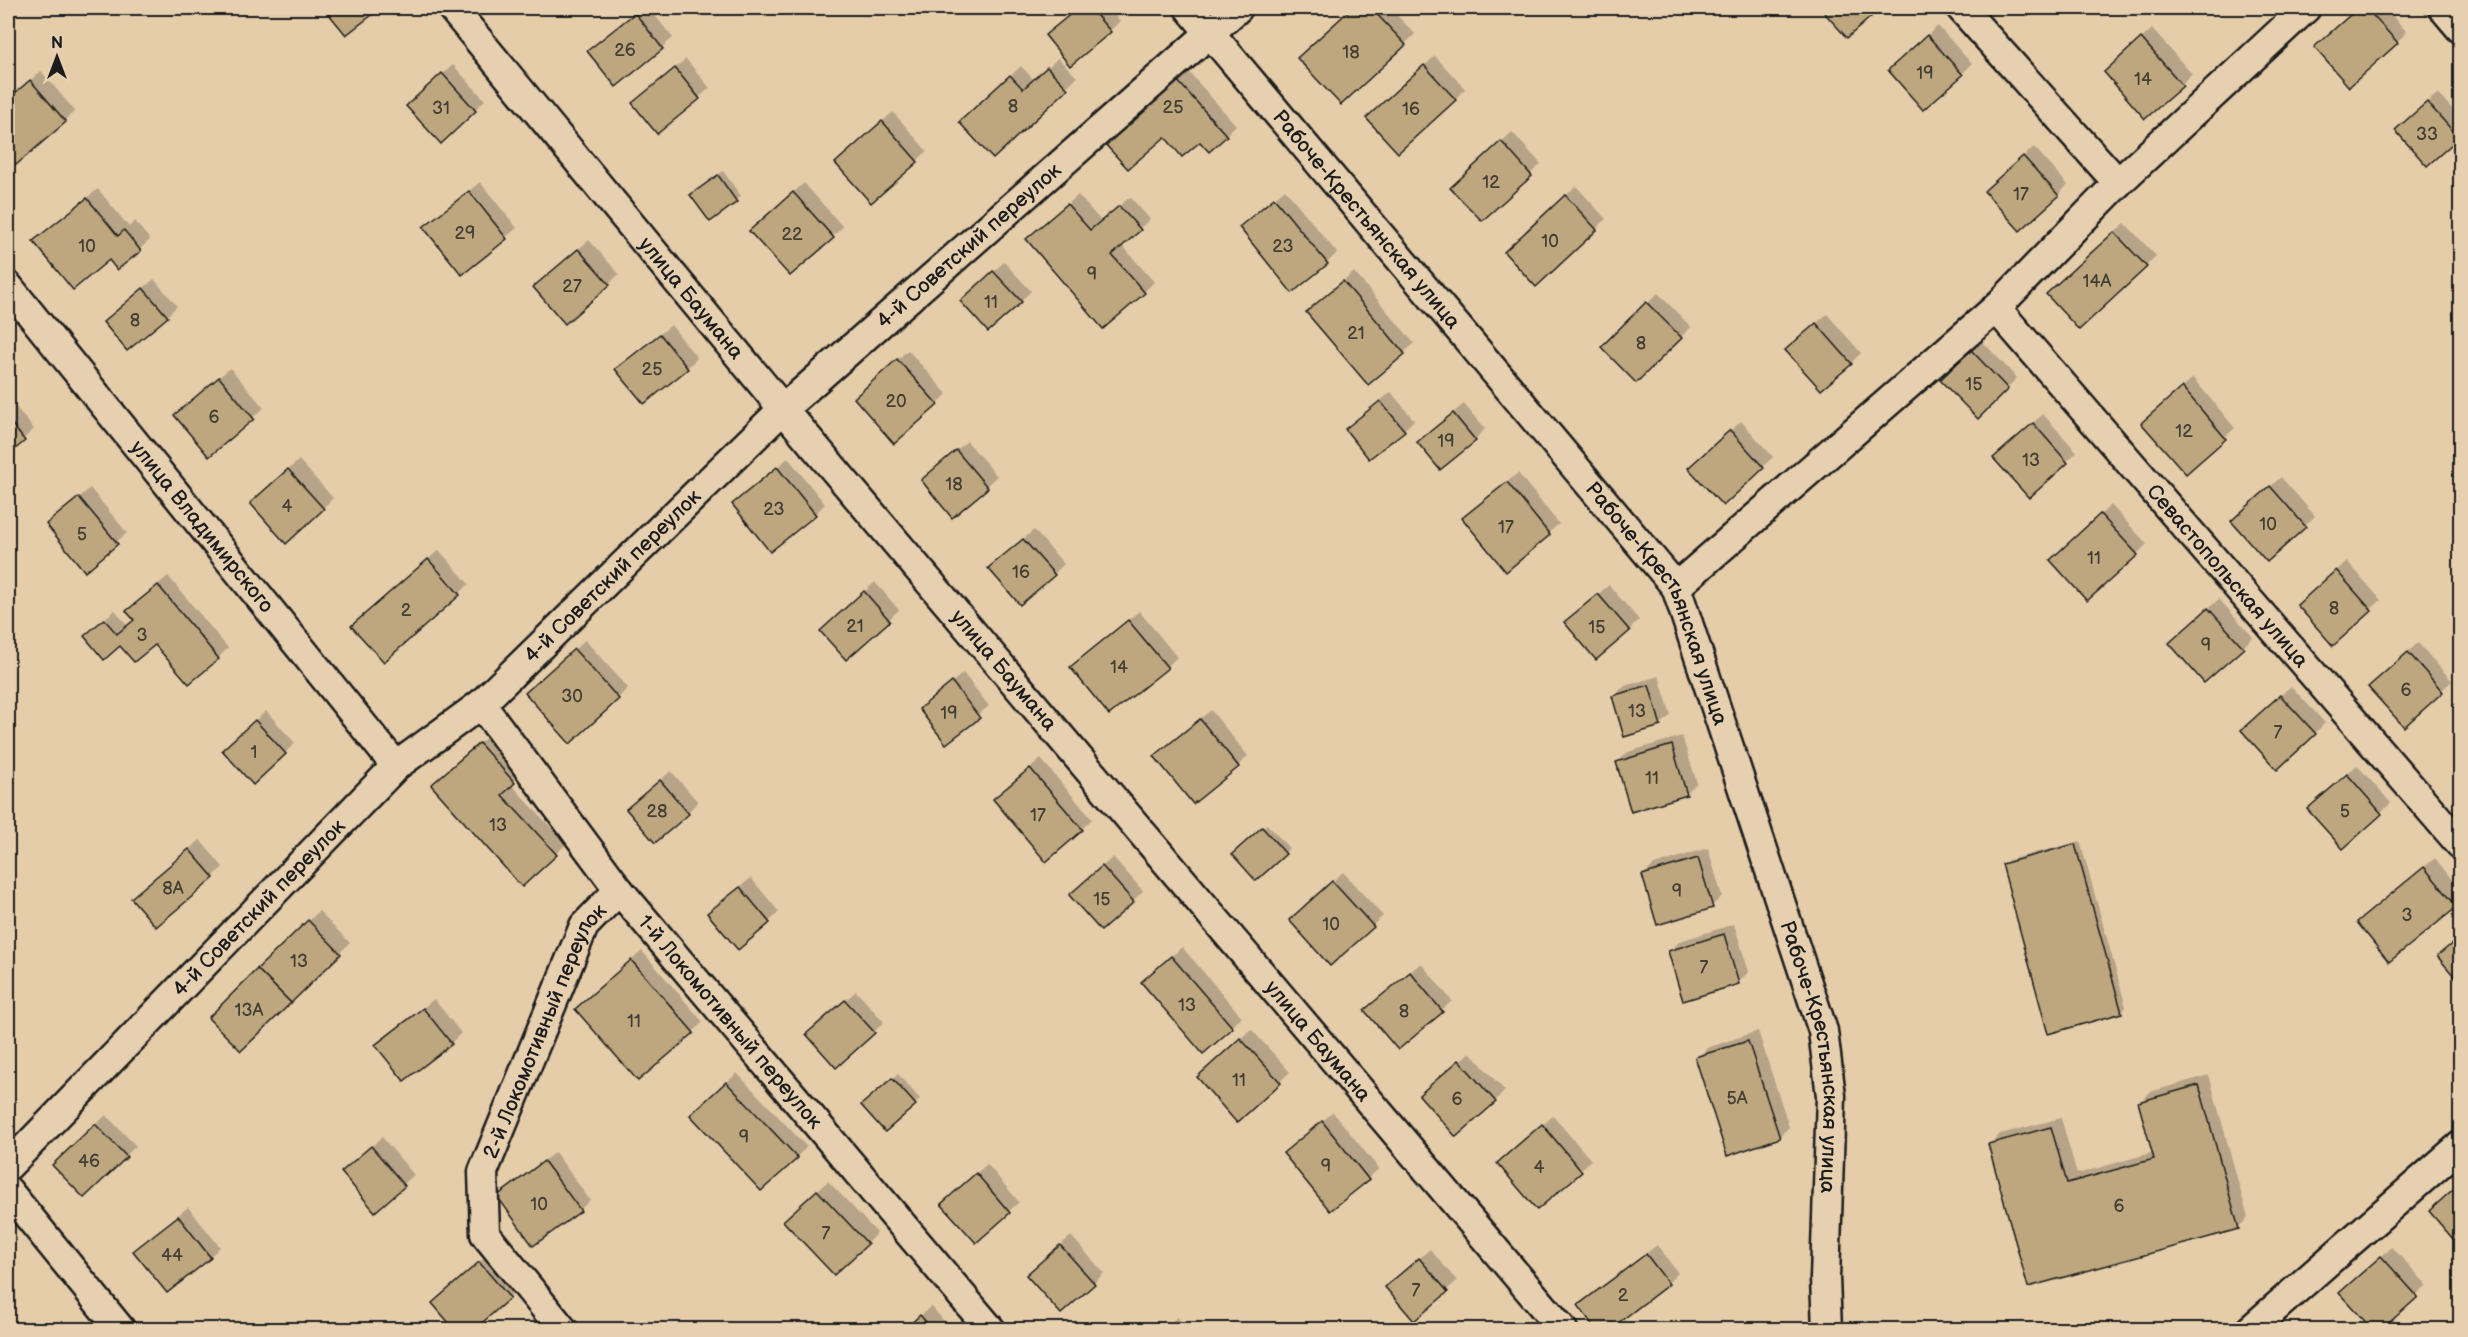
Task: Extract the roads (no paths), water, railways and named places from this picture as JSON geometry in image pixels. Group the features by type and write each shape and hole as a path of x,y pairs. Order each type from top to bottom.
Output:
{"street":[{"name":"улица Баумана","path":"452,8 783,409 1563,1329"},
{"name":"Рабоче-Крестьянская улица","path":"1189,8 1676,587 1823,1032 1831,1096 1825,1278 1827,1329"},
{"name":"4-й Советский переулок","path":"8,1166 396,766 481,704 783,409 1238,8"},
{"path":"1961,8 2118,183"},
{"path":"1676,587 1996,308 2118,183 2306,8"},
{"path":"2443,8 2460,28"},
{"name":"улица Владимирского","path":"8,286 396,766"},
{"name":"Севастопольская улица","path":"1996,308 2460,844"},
{"name":"1-й Локомотивный переулок","path":"481,704 619,890 991,1329"},
{"name":"2-й Локомотивный переулок","path":"563,1329 485,1234 483,1172 584,926 619,890"},
{"path":"2250,1329 2460,1146"},
{"path":"8,1191 121,1329"}]}
